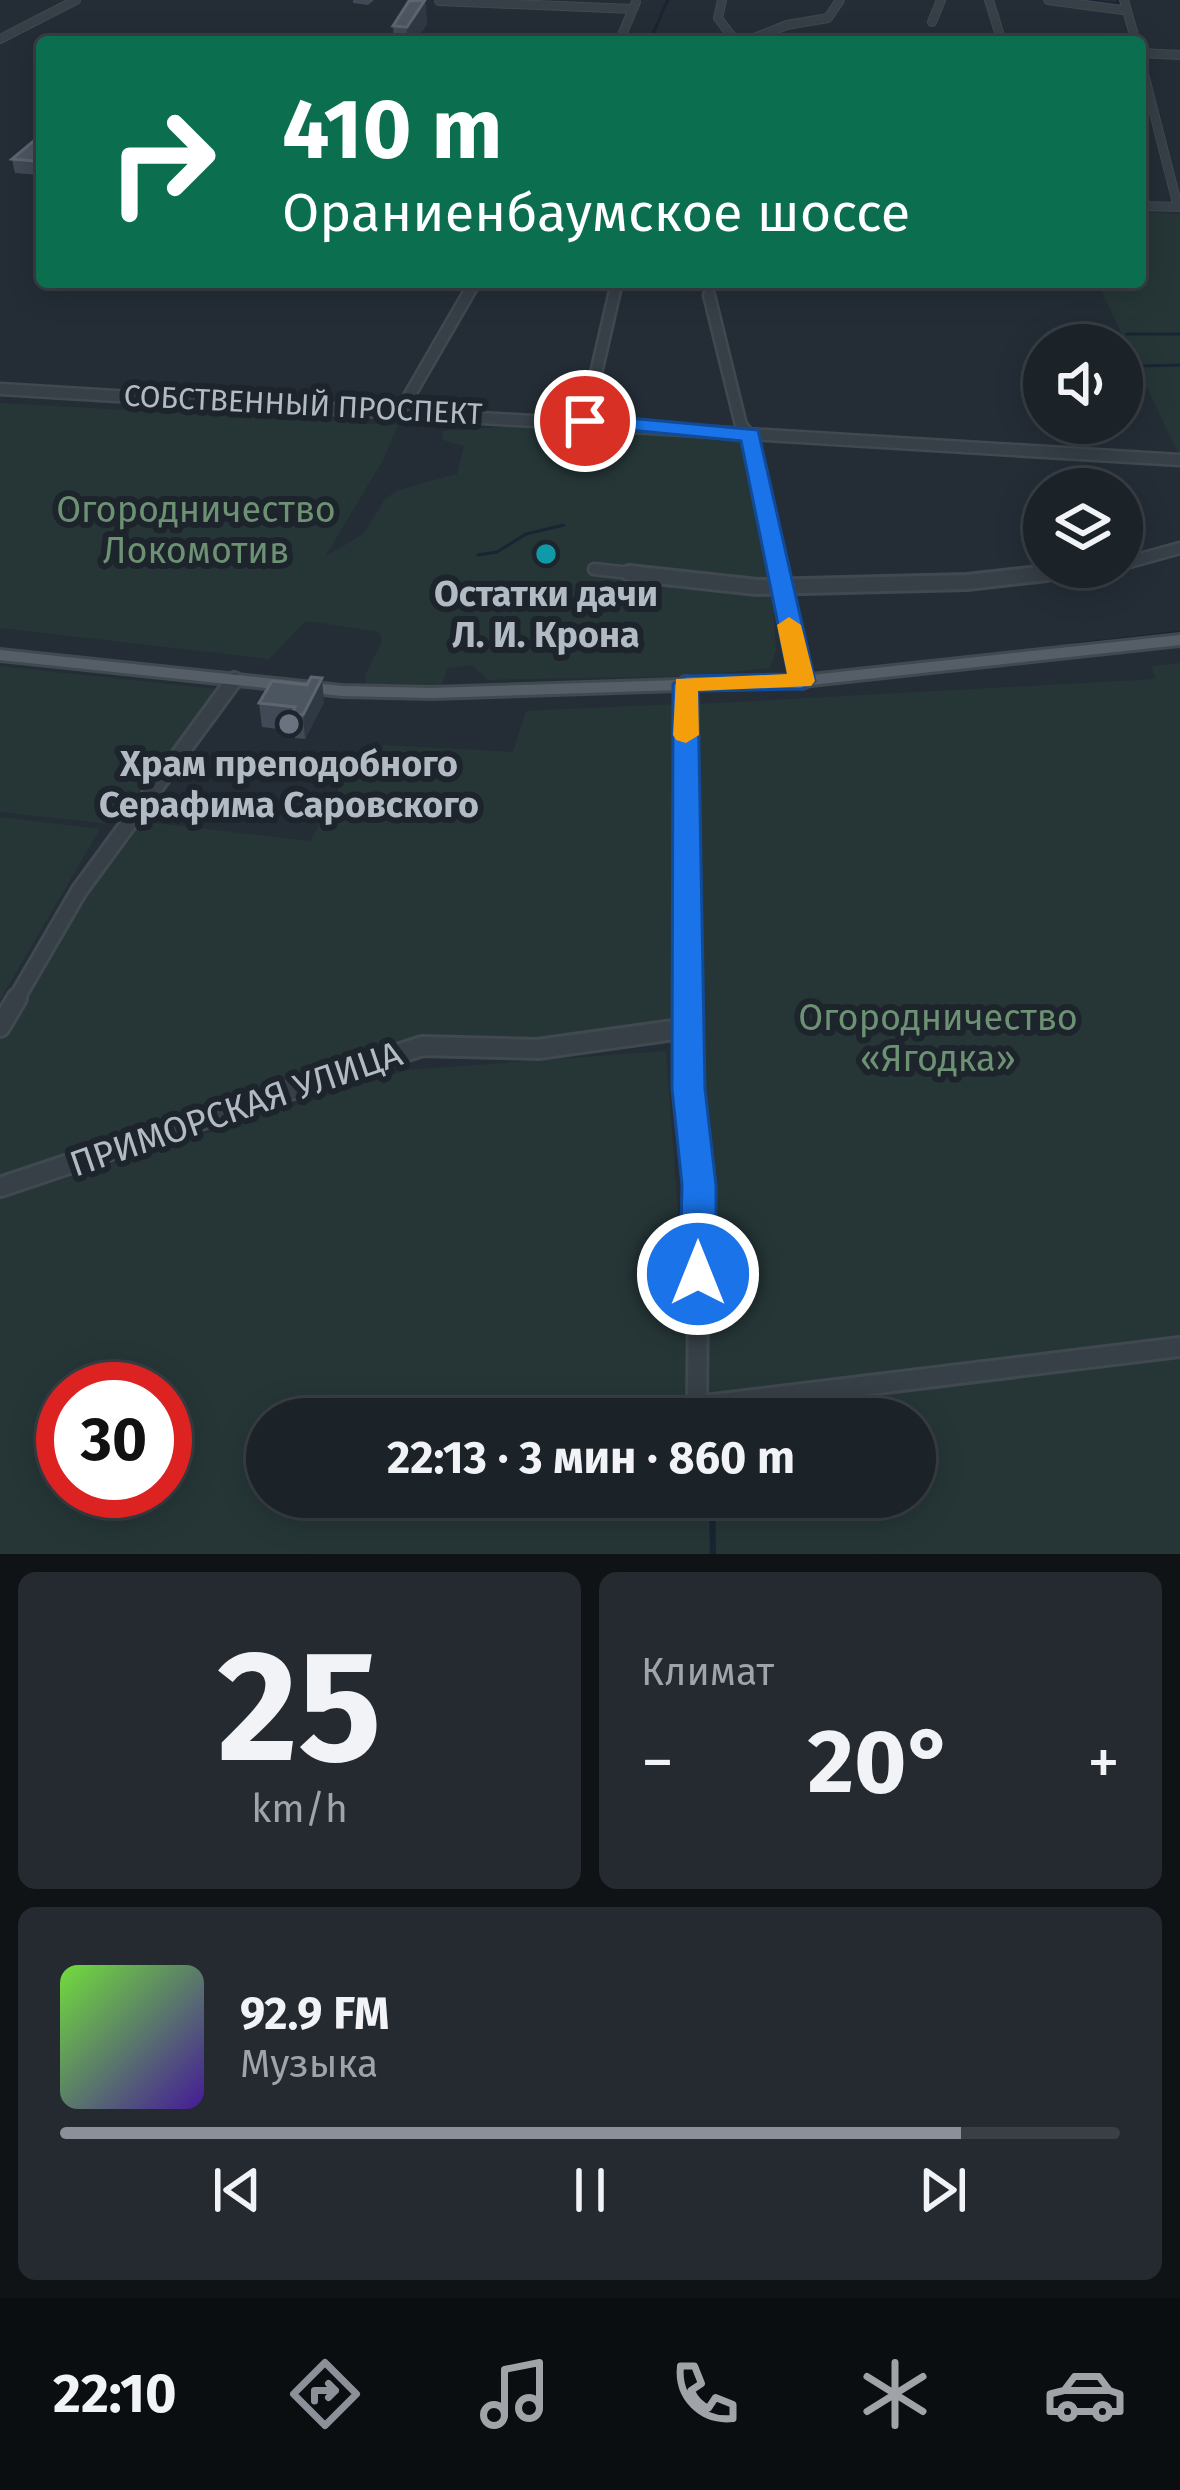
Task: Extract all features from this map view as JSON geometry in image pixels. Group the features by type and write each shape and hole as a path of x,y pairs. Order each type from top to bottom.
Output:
{"main road":[{"path":"0,655 402,693 802,681 1180,640"}],"street":[{"path":"0,39 76,0"},
{"path":"722,0 718,18 734,36"},
{"path":"760,36 793,23 828,18 840,0"},
{"path":"932,22 941,0"},
{"path":"989,0 1000,36"},
{"path":"1048,0 1124,5 1135,36"},
{"path":"439,1 635,4 622,36"},
{"path":"1146,56 1180,55"},
{"path":"1146,79 1179,207 1146,206"},
{"path":"401,410 472,288"},
{"path":"585,421 616,288"},
{"path":"710,295 741,425 753,440 802,681"},
{"name":"СОБСТВЕННЫЙ ПРОСПЕКТ","path":"0,389 1180,460"},
{"path":"1143,558 1180,548"},
{"path":"595,569 780,587 967,582 1023,576"},
{"path":"0,1027 79,891 234,680"},
{"path":"686,684 688,1089 699,1185 698,1406 1180,1347"},
{"name":"ПРИМОРСКАЯ УЛИЦА","path":"0,1187 422,1046 538,1049 688,1028"}],"green space":[{"path":"1146,212 1180,214 1180,457 1143,379 1143,324 1117,324 1100,288 1146,288"},
{"name":"Огородничество Локомотив","path":"0,403 398,425 383,460 325,557 363,534 385,499 398,490 457,474 464,446 443,440 442,431 540,425 743,438 772,581 753,583 733,576 733,590 773,597 776,651 770,668 693,676 488,680 472,665 448,668 441,685 367,686 365,676 382,641 380,632 306,621 269,659 0,628"},
{"name":"Огородничество «Ягодка»","path":"1180,663 1180,1336 702,1398 706,1188 692,1018 698,704 1156,679 1151,666"},
{"path":"0,666 217,689 113,824 0,812"},
{"path":"675,704 675,1026 539,1045 426,1041 0,1183 0,1039 90,885 136,821 310,841 342,782 313,777 324,756 373,762 383,745 513,752 526,711"},
{"path":"0,817 100,829 0,1000"},
{"path":"666,1051 692,1398 246,1398 246,1518 936,1518 936,1398 817,1398 1180,1354 1180,1554 0,1554 0,1199 407,1070"}],"building":[{"path":"425,0 407,27 393,26 409,1"},
{"path":"36,139 35,161 12,159"},
{"path":"311,677 322,678 303,715 292,714 295,707 259,703 272,681 307,685"}],"waterway":[{"path":"661,14 668,0"},
{"path":"1086,0 1117,4 1119,0"},
{"path":"652,36 661,16"},
{"path":"1143,334 1180,334"},
{"path":"1143,366 1180,365"},
{"path":"478,555 497,552 526,534 564,525"},
{"path":"1074,645 1180,633"},
{"path":"712,1518 713,1554"}],"slow traffic":[{"path":"686,735 686,684 802,681 789,625"}],"place":[{"name":"Остатки дачи Л. И. Крона","path":"546,554"},
{"name":"Храм преподобного Серафима Саровского","path":"289,724"}],"route":[{"path":"585,421 747,431 751,435 802,681 686,684 688,1089 699,1185 698,1274"}]}
